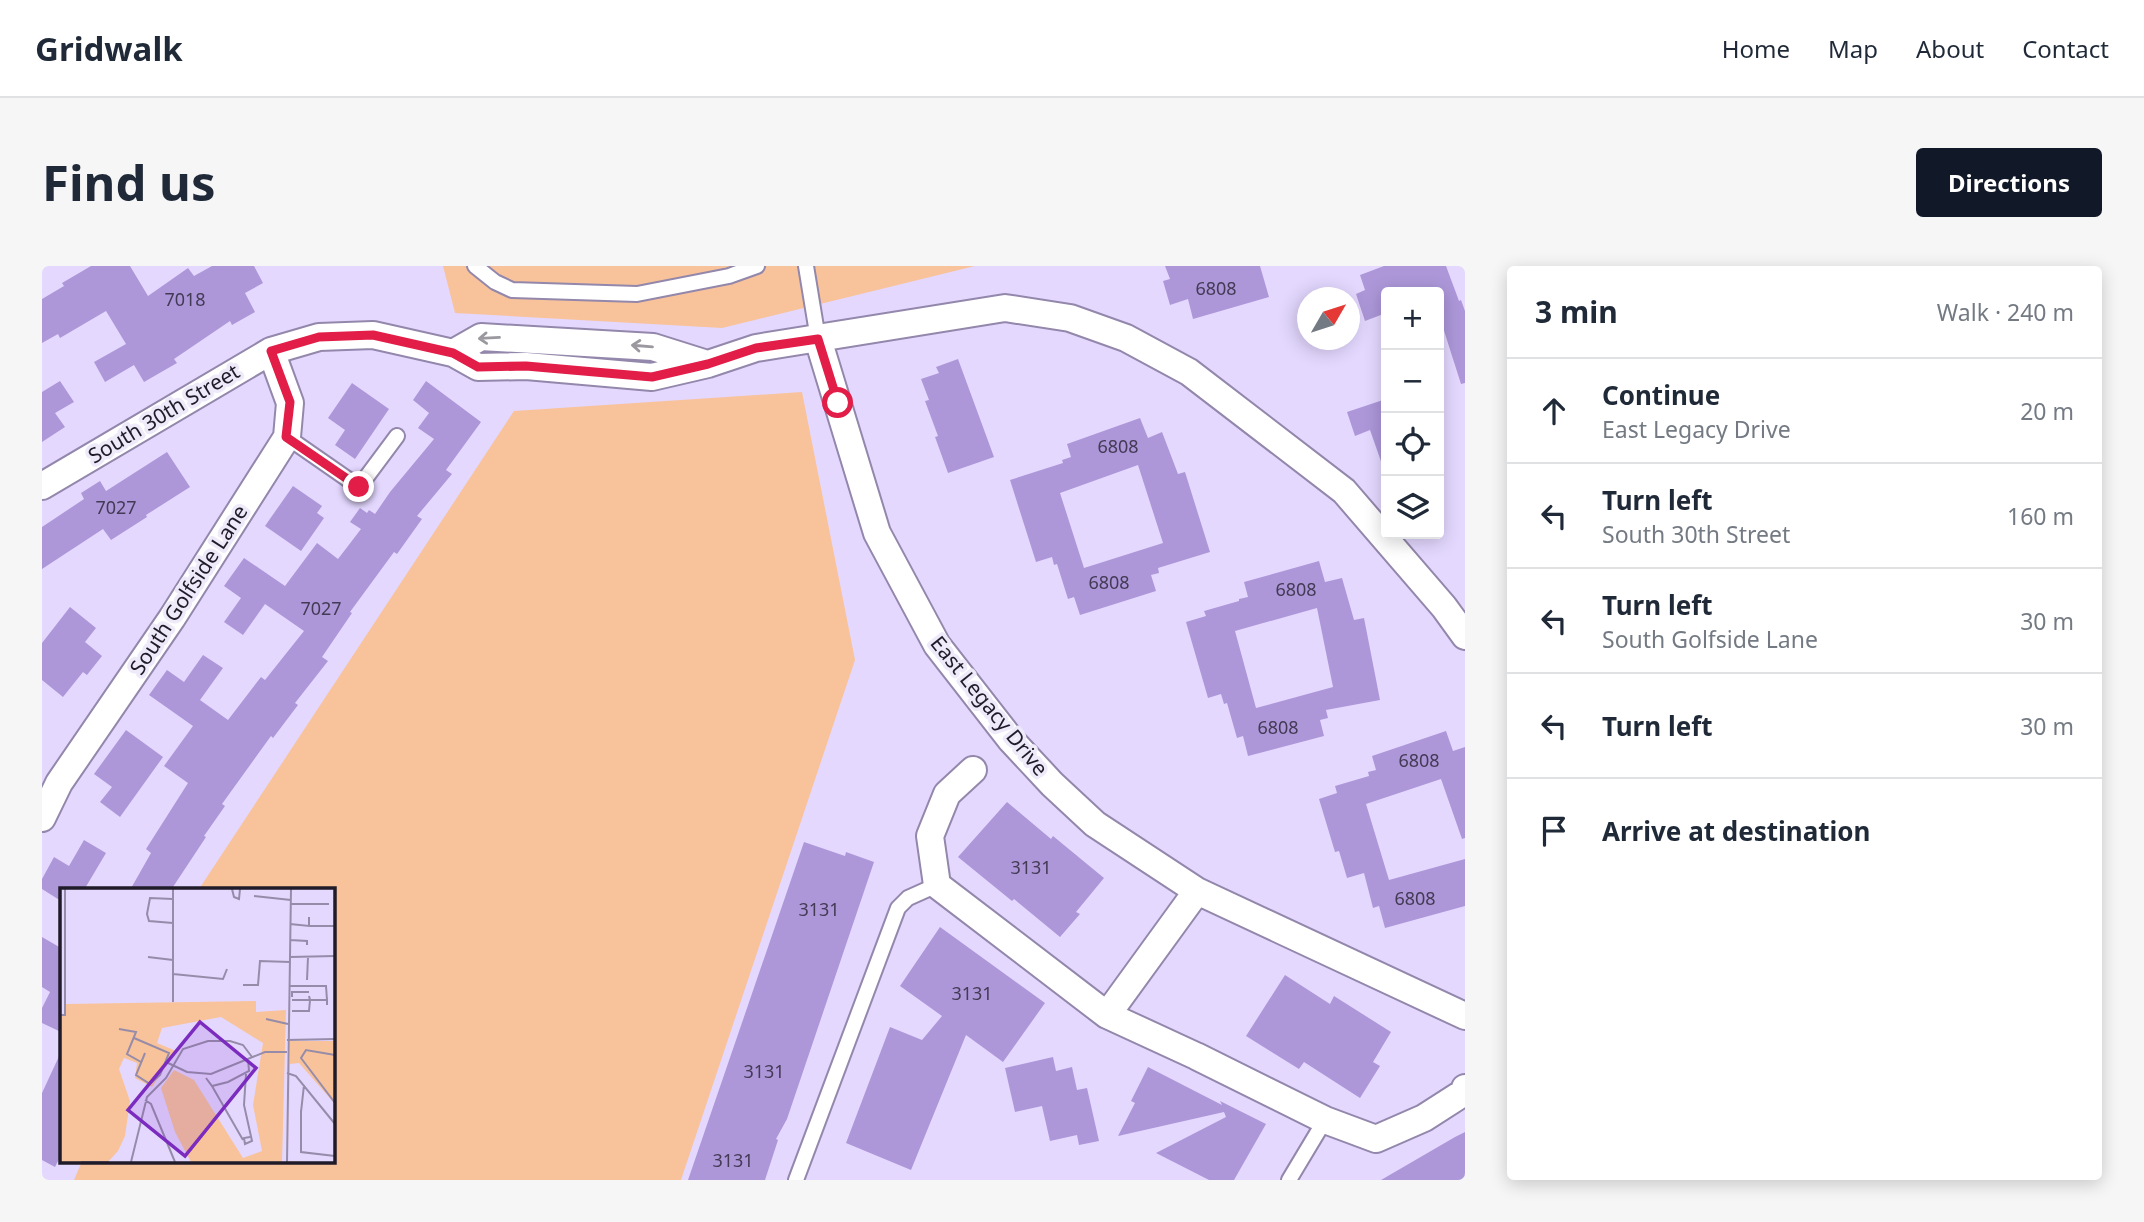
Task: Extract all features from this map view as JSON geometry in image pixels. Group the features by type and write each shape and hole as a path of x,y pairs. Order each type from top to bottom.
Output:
{"street":[{"name":"South 30th Street","path":"42,486 271,351 319,337 373,335 453,353 478,367 526,366 652,377 708,364 756,348 1005,308 1070,318 1126,338 1189,372 1344,491 1444,607 1465,636"},
{"path":"453,353 481,337 584,341 653,347 708,364"},
{"name":"East Legacy Drive","path":"818,339 877,533 937,645 1011,740 1052,784 1095,824 1196,891 1465,1016"},
{"path":"584,341 584,372"},
{"name":"South Golfside Lane","path":"42,818 60,783 172,618 286,437 290,402 271,351"},
{"path":"974,770 947,794 930,836 937,885 1107,1015 1325,1120 1376,1139 1424,1118 1463,1093 1465,1087"},
{"path":"1107,1015 1196,891"}],"lane":[{"path":"475,266 495,282 512,290 638,294 729,276 757,266"},
{"path":"806,266 818,339"},
{"path":"286,437 359,487 397,436"},
{"path":"796,1180 898,908 908,898 937,885"},
{"path":"1289,1180 1325,1120"}],"shaded area":[{"path":"443,266 975,266 722,328 455,313"},
{"path":"802,392 855,660 681,1180 74,1180 81,1163 334,1163 334,888 200,888 514,411"}],"building":[{"path":"91,266 130,266 148,296 188,268 194,276 212,266 254,266 263,283 245,293 255,312 232,325 230,321 174,359 177,363 144,382 134,365 105,382 94,362 126,344 106,311 60,338 58,334 42,343 42,299"},
{"path":"1165,266 1260,266 1269,297 1193,319 1188,299 1170,305 1163,281 1170,279"},
{"path":"1384,266 1446,266 1465,311 1465,383 1461,384 1444,331 1444,287 1381,287 1381,315 1365,321 1360,306 1360,292 1365,290 1360,275"},
{"path":"958,359 994,457 948,473 935,437 938,436 925,401 929,400 921,379 939,373 936,367"},
{"path":"60,381 74,402 55,413 65,427 42,442 42,392"},
{"path":"426,381 481,422 446,470 452,474 417,516 422,519 350,612 352,613 322,657 328,661 295,703 298,705 273,738 271,736 222,804 225,806 172,888 131,888 151,853 146,849 188,783 164,766 193,726 149,695 167,670 184,682 203,655 223,668 200,700 228,720 261,677 265,680 304,631 265,604 243,635 224,622 241,598 224,586 244,558 285,586 317,543 338,559 361,529 350,522 360,508 375,514 434,439 418,428 429,413 413,400"},
{"path":"352,383 389,409 355,459 335,445 345,430 328,418"},
{"path":"1381,401 1381,461 1370,430 1355,436 1347,412"},
{"path":"1140,418 1148,438 1162,432 1178,474 1185,472 1210,552 1158,568 1159,573 1151,575 1156,591 1080,615 1074,597 1068,599 1057,564 1054,565 1052,557 1036,562 1010,480 1063,463 1062,460 1071,457 1067,444","holes":["1138,465 1163,543 1084,568 1060,493"]},
{"path":"167,452 190,487 111,540 103,529 42,569 42,527 84,499 81,493 100,481 106,491"},
{"path":"293,486 322,506 317,513 324,518 301,551 265,526"},
{"path":"1319,561 1325,582 1342,578 1354,620 1364,618 1380,700 1326,710 1328,718 1320,720 1324,736 1248,756 1243,736 1237,738 1227,703 1224,704 1221,694 1208,698 1186,622 1206,616 1204,611 1248,597 1244,582","holes":["1317,608 1333,687 1256,708 1235,631"]},
{"path":"70,607 96,628 85,642 102,656 87,675 83,672 63,697 42,680 42,643"},
{"path":"126,730 163,757 120,817 100,802 112,787 94,774"},
{"path":"1446,731 1453,751 1465,747 1465,838 1462,839 1441,779 1366,804 1389,880 1465,859 1465,906 1385,928 1379,906 1373,908 1364,873 1347,878 1339,851 1335,852 1319,799 1337,793 1335,786 1369,776 1368,772 1376,770 1372,756"},
{"path":"1007,802 1104,878 1076,912 1080,914 1060,937 958,857"},
{"path":"84,840 106,853 85,888 60,888 60,900 42,889 42,879 54,857 69,866"},
{"path":"804,842 845,856 846,852 874,862 787,1119 776,1139 778,1140 765,1180 688,1180"},
{"path":"940,927 1045,1003 1003,1062 966,1035 911,1170 846,1143 890,1027 922,1040 942,1016 900,986"},
{"path":"42,937 60,947 60,1032 42,1023 42,1008 50,992 42,987"},
{"path":"1285,975 1330,1004 1334,996 1391,1032 1373,1062 1380,1066 1360,1098 1304,1062 1299,1069 1246,1036"},
{"path":"60,1054 60,1157 55,1167 42,1160 42,1093"},
{"path":"1053,1057 1056,1071 1072,1067 1077,1090 1087,1088 1099,1141 1079,1145 1077,1135 1050,1141 1042,1106 1015,1112 1005,1068"},
{"path":"1148,1067 1266,1124 1234,1180 1209,1180 1156,1153 1226,1117 1224,1112 1118,1136 1135,1103 1131,1101"},
{"path":"1465,1132 1465,1180 1381,1180 1455,1137"}],"route":[{"path":"359,487 286,437 290,402 271,351 319,337 373,335 453,353 478,367 526,366 652,377 708,364 756,348 818,339 838,403"}]}
